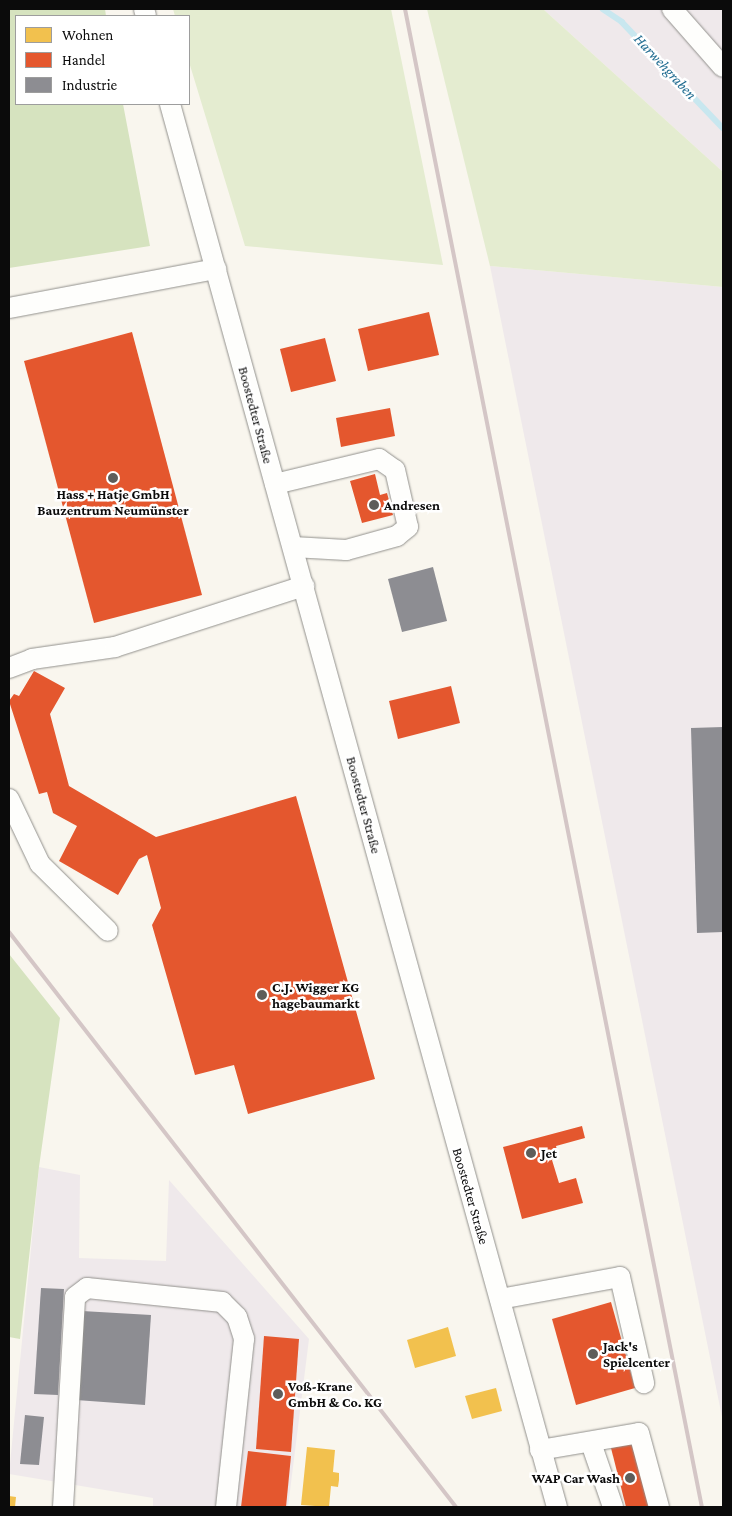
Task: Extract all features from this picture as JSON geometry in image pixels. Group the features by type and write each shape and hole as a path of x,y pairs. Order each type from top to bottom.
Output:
{"street":[{"path":"672,9 723,67"},
{"name":"Boostedter Straße","path":"170,105 557,1507"},
{"path":"9,308 216,269"},
{"path":"276,484 380,458 395,470 408,526 397,536 346,550 293,548"},
{"path":"9,668 32,659 115,647 304,586"},
{"path":"9,799 40,864 108,931"},
{"path":"500,1299 620,1277 644,1383"},
{"path":"63,1507 75,1297 87,1288 222,1302 237,1317 244,1339 226,1507"},
{"path":"540,1450 592,1443 639,1433 659,1507"},
{"path":"592,1443 612,1507"}],"shaded area":[{"path":"543,9 723,9 723,172"},
{"path":"490,266 723,287 723,1422"},
{"path":"39,1167 80,1175 79,1258 166,1261 169,1180 309,1339 288,1507 153,1507 153,1498 9,1474"}],"green space":[{"path":"9,9 105,9 106,15 15,15 15,105 123,105 150,246 9,268"},
{"path":"173,9 391,9 443,265 245,246 190,65 190,15 175,15"},
{"path":"427,9 543,9 723,172 723,287 490,266"},
{"path":"9,954 60,1018 39,1167 20,1339 9,1337"}],"building: Wohnen":[{"path":"448,1327 456,1356 415,1368 407,1340"},
{"path":"496,1388 502,1411 472,1419 465,1396"},
{"path":"307,1447 335,1450 333,1472 339,1473 339,1480 338,1487 331,1486 329,1507 301,1505"},
{"path":"9,1496 16,1497 15,1507 9,1507"}],"building: Handel":[{"path":"429,312 439,355 368,371 358,329"},
{"name":"Hass + Hatje GmbH Bauzentrum Neumünster","path":"132,332 202,595 94,623 24,361"},
{"path":"325,338 336,381 291,392 280,349"},
{"path":"390,408 395,436 341,447 336,418"},
{"name":"Andresen","path":"375,474 380,495 387,493 393,515 362,523 350,481"},
{"name":"C.J. Wigger KG hagebaumarkt","path":"34,671 65,688 50,714 69,786 156,837 296,796 375,1079 248,1114 234,1065 195,1075 152,925 161,908 147,855 139,859 118,895 59,861 77,826 53,813 47,792 39,794 9,701 14,694 19,696"},
{"path":"451,686 460,723 398,739 389,701"},
{"path":"582,1126 585,1138 556,1146 559,1158 552,1160 559,1183 576,1178 583,1203 522,1219 503,1147"},
{"name":"Jack's Spielcenter","path":"611,1302 635,1388 576,1405 552,1319"},
{"name":"Voß-Krane GmbH & Co. KG","path":"264,1336 299,1339 291,1452 256,1449"},
{"name":"WAP Car Wash","path":"632,1443 649,1507 626,1507 611,1448"},
{"path":"248,1451 291,1456 286,1507 241,1507"}],"building: Industrie":[{"path":"433,567 447,621 402,632 388,579"},
{"path":"723,727 723,932 697,933 691,728"},
{"path":"41,1288 64,1289 58,1395 34,1394"},
{"path":"82,1311 151,1315 145,1405 76,1400"},
{"path":"25,1415 44,1417 39,1465 20,1464"}],"waterway":[{"name":"Harwehgraben","path":"603,9 622,22 723,128"}],"railway":[{"path":"405,9 702,1507"},
{"path":"9,932 456,1507"}],"place":[{"name":"Hass + Hatje GmbH Bauzentrum Neumünster","path":"113,478"},
{"name":"Andresen","path":"374,505"},
{"name":"C.J. Wigger KG hagebaumarkt","path":"262,995"},
{"name":"Jet","path":"531,1153"},
{"name":"Jack's Spielcenter","path":"593,1354"},
{"name":"Voß-Krane GmbH & Co. KG","path":"278,1394"},
{"name":"WAP Car Wash","path":"630,1478"}]}
